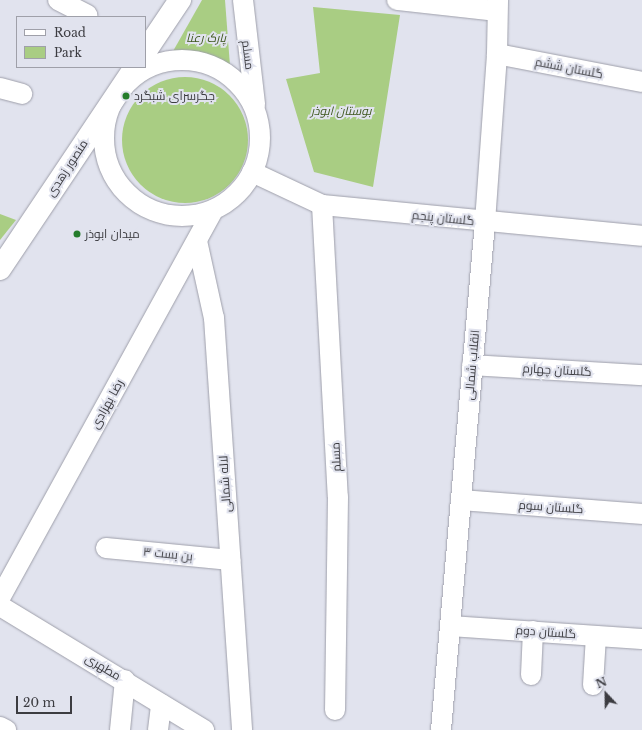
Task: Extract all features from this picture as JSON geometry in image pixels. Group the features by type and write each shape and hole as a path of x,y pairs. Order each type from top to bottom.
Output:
{"main road":[{"path":"146,51 180,0"},
{"name":"منصور زهدی","path":"0,269 134,68"}],"street":[{"path":"58,0 87,14"},
{"name":"مسلم","path":"243,0 255,110"},
{"path":"397,0 497,6"},
{"name":"انقلاب شمالی","path":"441,730 497,54 497,6"},
{"name":"گلستان ششم","path":"497,54 642,82"},
{"path":"176,59 196,60 216,67 232,78 246,92 255,110 260,138 259,152 252,172 242,187 229,201 213,210 192,216 171,216 150,211 132,200 117,185 107,166 104,145 105,125 114,98 126,84 155,66 176,59"},
{"path":"0,88 22,94"},
{"name":"گلستان پنجم","path":"252,172 322,205 484,222 642,236"},
{"name":"مسلم","path":"322,205 338,504 335,710"},
{"name":"رضا بهزادی","path":"0,598 213,210"},
{"name":"لاله شمالی","path":"197,241 214,318 242,730"},
{"name":"گلستان چهارم","path":"472,365 642,375"},
{"name":"گلستان سوم","path":"461,500 642,514"},
{"name":"بن بست ۳","path":"106,548 230,560"},
{"name":"مطهری","path":"0,606 125,680 204,730"},
{"name":"گلستان دوم","path":"450,626 642,639"},
{"path":"531,675 533,631"},
{"path":"593,686 596,636"},
{"path":"120,730 125,680"},
{"path":"158,730 161,704"},
{"path":"0,727 6,730"}],"green space":[{"name":"پارک رعنا","path":"202,0 225,0 230,66 172,53"},
{"name":"بوستان ابوذر","path":"313,7 400,15 373,187 314,172 286,79 320,73"},
{"path":"179,77 191,77 209,81 230,95 244,116 248,140 244,164 230,185 209,199 191,203 179,203 161,199 140,185 126,164 122,146 122,134 126,116 140,95 161,81"},
{"path":"0,214 16,220 0,240"}],"place":[{"name":"جگرسرای شبگرد","path":"126,96"},
{"name":"میدان ابوذر","path":"77,234"}]}
